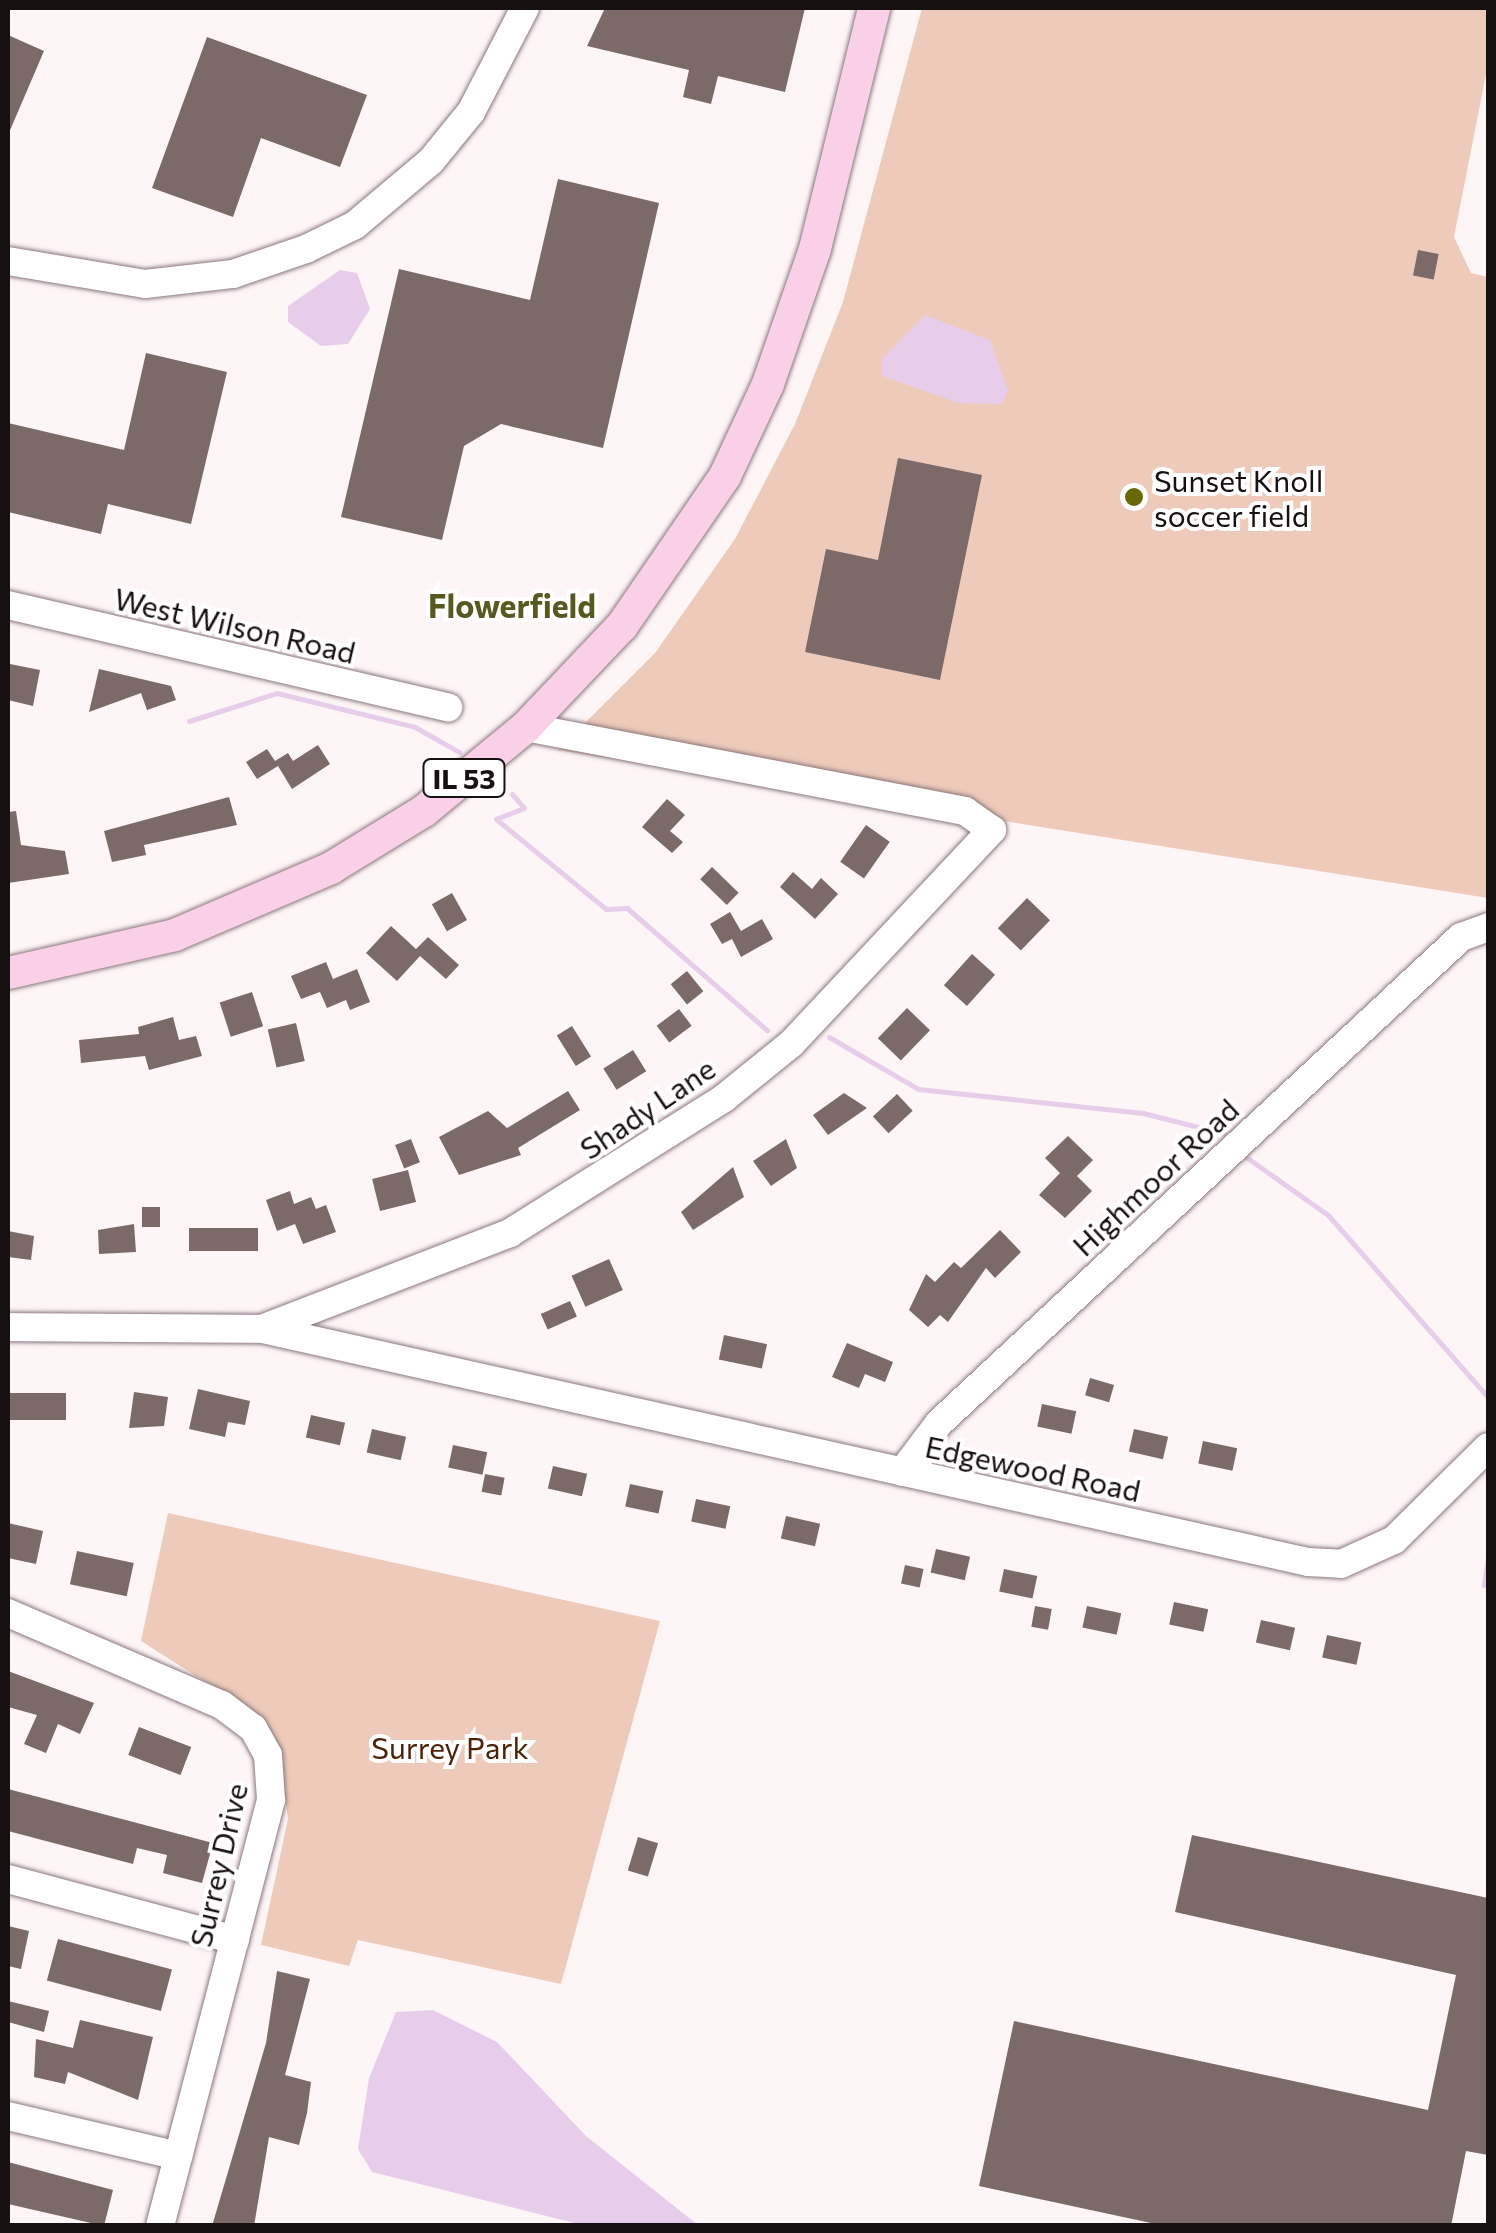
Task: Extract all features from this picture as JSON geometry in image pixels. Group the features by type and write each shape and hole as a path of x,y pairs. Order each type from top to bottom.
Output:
{"main road":[{"name":"IL 53","path":"8,972 141,945 256,905 424,811 526,728 622,626 726,476 794,314 874,8"}],"street":[{"path":"8,261 145,284 233,274 306,249 355,225 431,161 470,112 525,8"},
{"name":"West Wilson Road","path":"8,606 448,707"},
{"name":"Shady Lane","path":"263,1329 510,1234 692,1120 791,1044 992,830 965,811 526,728"},
{"name":"Highmoor Road","path":"902,1472 939,1423 1461,937 1488,928"},
{"path":"8,1327 263,1329"},
{"name":"Edgewood Road","path":"263,1329 524,1390 1341,1564 1394,1540 1488,1447"},
{"name":"Surrey Drive","path":"8,1613 222,1705 253,1728 273,1787 160,2226"},
{"path":"8,1879 235,1940"},
{"path":"8,2116 178,2156"}],"green space":[{"path":"922,8 1488,8 1488,64 1454,237 1471,273 1488,277 1488,898 558,750 655,653 735,539 795,424 843,302"},
{"name":"Surrey Park","path":"168,1513 660,1621 561,1984 358,1940 349,1966 261,1945 288,1819 280,1755 221,1692 141,1641"}],"shaded area":[{"path":"340,270 357,273 370,309 348,344 321,346 288,322 288,306"},
{"path":"925,315 990,340 1008,391 1001,404 959,403 882,376 882,359"},
{"path":"433,2010 497,2042 586,2136 698,2225 582,2225 372,2172 358,2149 369,2078 396,2012"}],"building":[{"path":"605,8 805,8 785,92 718,76 711,104 683,97 689,70 587,46"},
{"path":"8,35 44,51 8,135"},
{"path":"207,37 367,95 340,167 261,138 233,217 152,188"},
{"path":"558,179 659,203 603,448 501,424 464,446 442,540 341,517 399,269 530,300"},
{"path":"1418,250 1439,254 1434,280 1413,276"},
{"path":"146,353 227,372 191,524 108,504 101,534 8,512 8,423 124,450"},
{"path":"898,458 982,475 940,680 805,652 826,549 878,560"},
{"path":"10,664 40,670 33,706 8,700"},
{"path":"99,669 171,686 176,700 147,710 141,693 89,712"},
{"path":"318,745 330,764 292,789 278,766 257,779 246,762 267,749 275,761 288,753 293,761"},
{"path":"229,797 237,825 144,845 146,855 112,862 104,831"},
{"path":"667,799 685,815 670,831 683,842 672,853 642,827"},
{"path":"16,811 21,845 65,851 69,874 8,883 8,812"},
{"path":"866,825 890,842 864,878 840,862"},
{"path":"712,867 739,893 727,905 700,879"},
{"path":"793,872 812,889 821,878 838,894 815,919 780,887"},
{"path":"452,893 467,920 447,931 432,904"},
{"path":"1027,898 1050,920 1021,950 998,928"},
{"path":"730,912 741,931 762,919 773,939 741,957 732,939 722,944 710,924"},
{"path":"391,926 416,949 428,937 459,965 446,979 420,956 397,981 366,953"},
{"path":"972,954 995,975 967,1006 944,985"},
{"path":"326,962 333,979 357,969 370,1002 350,1010 346,1000 327,1008 320,992 301,999 291,976"},
{"path":"687,971 703,991 687,1004 671,984"},
{"path":"252,992 263,1026 231,1037 220,1003"},
{"path":"907,1008 930,1030 901,1060 878,1038"},
{"path":"679,1009 692,1026 669,1043 657,1026"},
{"path":"173,1017 179,1040 196,1036 202,1056 149,1070 145,1056 81,1063 79,1040 139,1034 138,1027"},
{"path":"296,1023 305,1061 277,1068 268,1030"},
{"path":"572,1026 591,1057 576,1066 557,1036"},
{"path":"633,1050 646,1071 617,1090 603,1069"},
{"path":"568,1091 580,1110 518,1148 521,1155 459,1175 439,1137 488,1111 507,1128"},
{"path":"844,1093 867,1108 828,1135 813,1115"},
{"path":"897,1094 913,1111 889,1133 873,1117"},
{"path":"1068,1136 1093,1160 1077,1176 1092,1191 1065,1218 1039,1195 1060,1173 1045,1158"},
{"path":"411,1139 420,1162 404,1168 395,1145"},
{"path":"786,1139 797,1168 771,1186 753,1161"},
{"path":"733,1167 744,1197 693,1230 681,1212"},
{"path":"408,1170 416,1202 380,1211 372,1179"},
{"path":"290,1191 294,1204 311,1197 316,1209 326,1205 336,1232 303,1244 295,1224 277,1231 266,1200"},
{"path":"142,1207 160,1207 160,1227 142,1227"},
{"path":"134,1224 136,1252 99,1254 98,1230"},
{"path":"189,1228 258,1228 258,1251 189,1251"},
{"path":"1000,1230 1021,1252 995,1278 986,1268 948,1322 940,1315 928,1327 909,1310 926,1274 935,1282 954,1262 961,1268"},
{"path":"8,1231 34,1236 31,1260 8,1257"},
{"path":"609,1259 623,1290 585,1307 572,1276"},
{"path":"570,1301 577,1317 548,1330 541,1314"},
{"path":"724,1335 767,1344 762,1369 719,1359"},
{"path":"847,1343 893,1362 885,1382 865,1374 859,1388 832,1377"},
{"path":"1090,1378 1114,1385 1109,1402 1085,1395"},
{"path":"198,1389 250,1401 245,1425 228,1422 225,1437 189,1429"},
{"path":"134,1392 168,1397 164,1426 129,1428"},
{"path":"8,1393 66,1393 66,1420 8,1420"},
{"path":"1042,1404 1076,1411 1071,1434 1037,1426"},
{"path":"311,1415 345,1423 340,1445 306,1437"},
{"path":"372,1429 406,1437 401,1460 367,1452"},
{"path":"1134,1429 1168,1437 1163,1459 1129,1451"},
{"path":"1203,1441 1237,1448 1232,1471 1198,1463"},
{"path":"453,1445 487,1452 482,1475 448,1467"},
{"path":"553,1466 587,1474 582,1496 548,1488"},
{"path":"485,1474 505,1478 501,1495 482,1492"},
{"path":"630,1484 663,1491 658,1514 625,1506"},
{"path":"696,1499 730,1506 725,1529 691,1521"},
{"path":"786,1516 820,1524 815,1546 781,1538"},
{"path":"8,1523 43,1531 36,1564 8,1558"},
{"path":"936,1549 970,1557 965,1580 931,1572"},
{"path":"77,1551 134,1563 127,1596 70,1584"},
{"path":"905,1565 924,1569 920,1588 901,1584"},
{"path":"1004,1569 1037,1576 1032,1599 999,1591"},
{"path":"1174,1602 1208,1609 1203,1632 1169,1624"},
{"path":"1035,1606 1052,1609 1048,1630 1031,1627"},
{"path":"1087,1606 1121,1613 1117,1635 1082,1628"},
{"path":"1261,1620 1295,1628 1290,1650 1256,1642"},
{"path":"1327,1635 1361,1642 1356,1665 1322,1657"},
{"path":"8,1671 94,1703 80,1734 58,1724 46,1753 24,1744 37,1715 8,1707"},
{"path":"139,1727 191,1747 181,1775 128,1755"},
{"path":"8,1789 213,1843 202,1883 163,1873 167,1855 137,1848 133,1864 8,1831"},
{"path":"1192,1835 1488,1898 1488,2155 1466,2151 1451,2226 1165,2226 979,2186 1014,2021 1428,2110 1456,1975 1175,1912"},
{"path":"638,1837 658,1843 648,1877 628,1870"},
{"path":"8,1926 29,1931 21,1969 8,1966"},
{"path":"58,1939 172,1970 161,2011 47,1981"},
{"path":"277,1971 310,1979 285,2075 311,2082 299,2145 269,2137 254,2226 212,2226 266,2043"},
{"path":"8,2001 49,2011 44,2032 8,2022"},
{"path":"80,2020 153,2037 138,2100 68,2072 65,2084 34,2077 36,2039 73,2048"},
{"path":"8,2162 113,2190 104,2226 8,2204"}],"waterway":[{"path":"189,721 277,693 415,727 459,752"},
{"path":"512,794 524,808 496,819 606,909 627,908 767,1030"},
{"path":"829,1037 918,1089 1143,1113 1226,1134"},
{"path":"1246,1157 1328,1215 1488,1397"},
{"path":"1484,1585 1488,1557"}],"place":[{"name":"Sunset Knoll soccer field","path":"1134,497"}],"district":[{"name":"Flowerfield","path":"512,605"}]}
